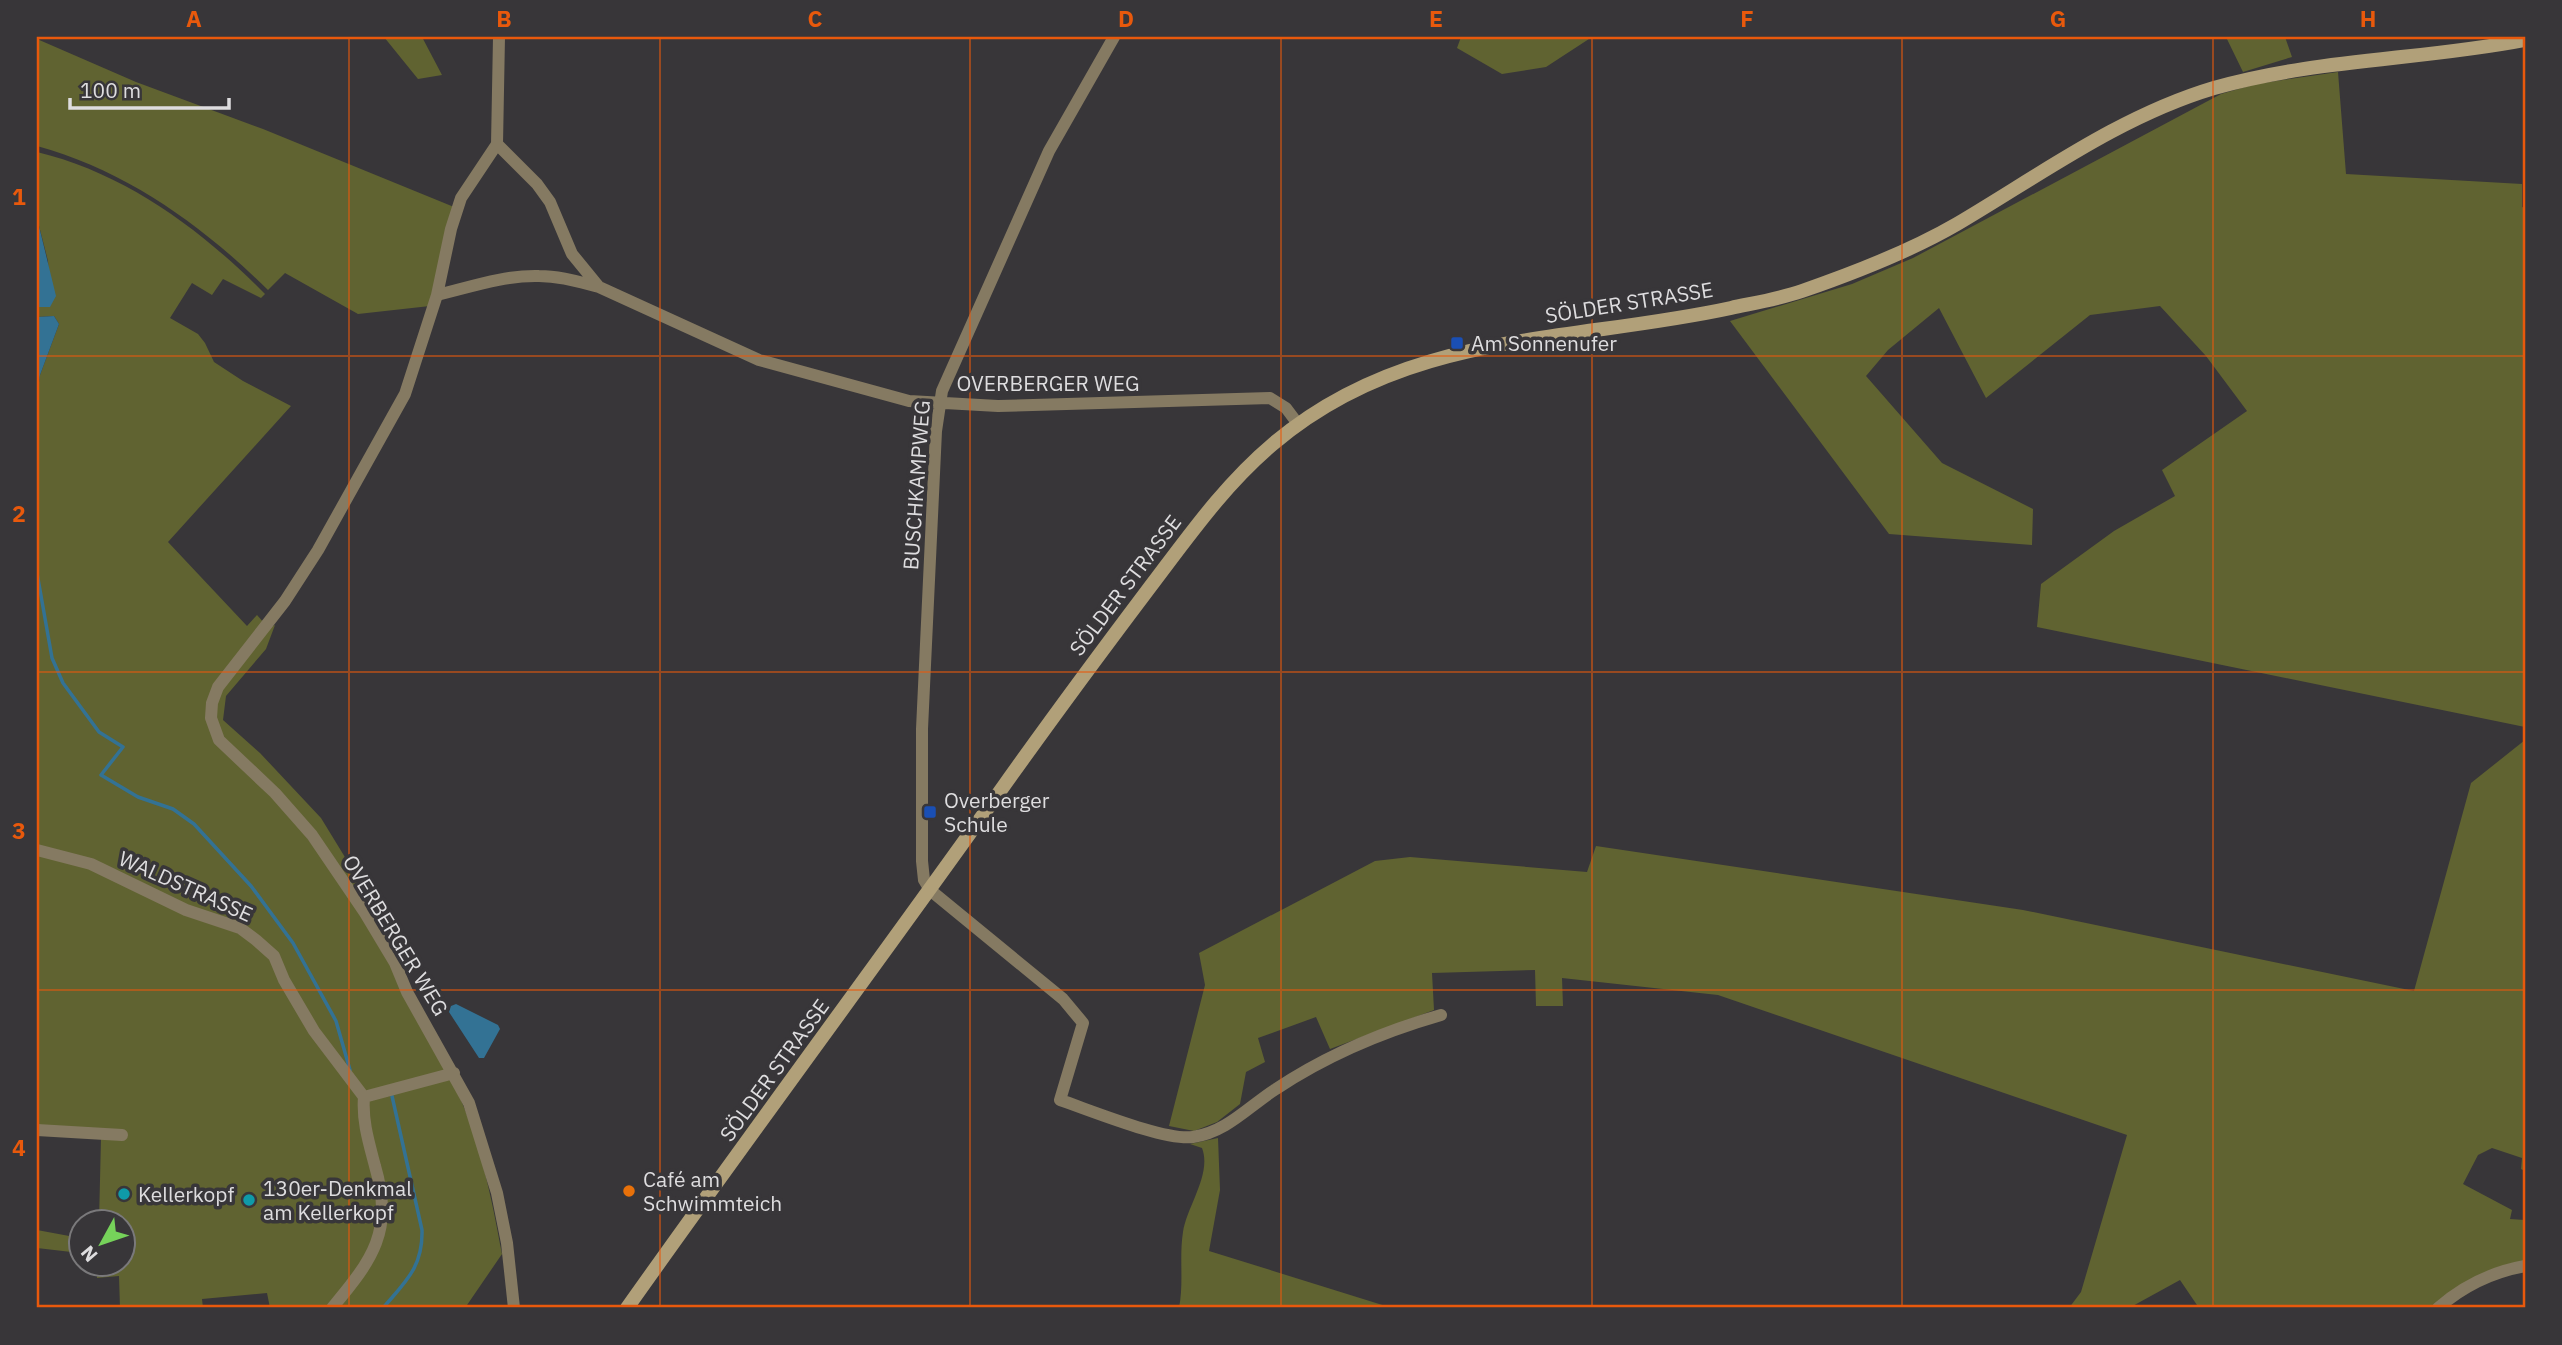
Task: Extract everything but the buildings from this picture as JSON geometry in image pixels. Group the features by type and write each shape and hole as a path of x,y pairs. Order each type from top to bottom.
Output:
{"main road":[{"name":"SÖLDER STRASSE","path":"627,1308 1066,699 1197,525 1237,478 1271,446 1323,407 1388,374 1460,352 1582,330 1695,316 1795,294 1870,266 1951,228 2080,148 2148,114 2213,88 2320,66 2472,51 2525,40"}],"street":[{"path":"496,144 499,37"},
{"name":"BUSCHKAMPWEG","path":"930,890 925,880 922,861 922,729 936,431 942,391 1049,151 1114,37"},
{"name":"OVERBERGER WEG","path":"514,1308 507,1243 497,1193 477,1125 454,1073 407,992 395,963 312,835 275,793 219,740 211,718 212,704 218,687 285,601 318,550 405,394 437,295 451,229 461,198 496,144 537,184 550,202 572,254 599,287"},
{"name":"OVERBERGER WEG","path":"437,295 502,279 537,276 567,278 637,302 711,340 759,360 909,401 998,406 1270,398 1286,408 1298,424"},
{"name":"WALDSTRASSE","path":"37,850 91,864 186,910 240,928 256,940 274,956 284,980 314,1031 364,1097"},
{"path":"930,890 1063,999 1083,1023 1060,1100 1161,1133 1192,1137 1218,1130 1244,1114 1275,1089 1330,1058 1389,1030 1441,1015"},
{"path":"332,1308 375,1250 384,1217 382,1188 362,1114 364,1097 454,1073"},
{"path":"37,1130 121,1135"},
{"path":"2438,1308 2474,1282 2501,1270 2525,1266"}],"green space":[{"path":"384,37 422,37 442,75 418,79"},
{"path":"1461,37 1592,37 1546,67 1502,74 1457,48"},
{"path":"2226,37 2285,37 2292,57 2243,72"},
{"path":"37,39 136,82 263,129 454,207 430,306 358,314 285,273 268,290 217,244 162,203 102,170 37,146"},
{"path":"2338,72 2346,174 2522,184 2522,207 2525,208 2525,727 2037,627 2041,584 2114,531 2175,496 2162,470 2247,411 2206,356 2160,306 2090,315 1986,398 1939,308 1888,350 1866,376 1942,463 2033,509 2032,545 1889,534 1730,321 1852,284 1913,258 2221,94 2256,84"},
{"path":"37,152 101,174 160,207 215,248 265,294 261,298 223,279 212,295 192,283 170,318 198,334 214,362 243,381 291,406 168,542 247,626 257,615 265,624 216,686 208,719 275,795 364,914 450,1071 364,1095 256,939 37,848 37,396 40,375 59,324 54,316 37,317 37,307 50,307 48,261 37,218"},
{"path":"275,625 266,649 226,696 223,720 260,753 321,818 362,885 355,890 222,739 213,718 220,688 268,628"},
{"path":"2525,740 2525,1171 2521,1169 2522,1158 2492,1148 2478,1155 2463,1184 2512,1210 2510,1219 2525,1220 2525,1262 2445,1296 2430,1308 2199,1308 2180,1280 2129,1308 2069,1308 2081,1292 2127,1135 1718,995 1562,978 1563,1006 1536,1006 1535,970 1432,973 1434,1010 1330,1049 1316,1017 1258,1038 1265,1062 1246,1072 1240,1104 1217,1122 1194,1131 1169,1126 1205,985 1199,953 1375,861 1410,857 1587,872 1596,846 2023,910 2414,991 2471,783"},
{"path":"37,852 90,865 239,930 273,957 362,1097 380,1189 373,1249 328,1308 270,1308 267,1293 202,1299 203,1308 120,1308 119,1278 136,1278 136,1208 99,1208 101,1138 37,1127"},
{"path":"451,1079 477,1143 502,1254 465,1308 335,1308 386,1218 366,1099"},
{"path":"1218,1138 1220,1190 1209,1251 1392,1308 1179,1308 1183,1232 1204,1168 1202,1148 1190,1144"},
{"path":"37,1230 66,1235 66,1251 37,1248"}],"water":[{"path":"37,218 56,296 50,307 37,307"},
{"path":"54,316 59,324 40,375 37,396 37,317"},
{"path":"456,1004 498,1025 500,1029 484,1058 479,1058 449,1012 451,1006"}],"waterway":[{"path":"37,573 52,658 63,683 99,732 123,747 101,775 138,797 173,809 194,824 251,886 293,943 336,1021 350,1070"},
{"path":"383,1308 412,1273 422,1243 422,1230 392,1096"}],"place":[{"name":"Am Sonnenufer","path":"1457,343"},
{"name":"Overberger Schule","path":"930,812"},
{"name":"Café am Schwimmteich","path":"629,1191"},
{"name":"Kellerkopf","path":"124,1194"},
{"name":"130er-Denkmal am Kellerkopf","path":"249,1200"}]}
